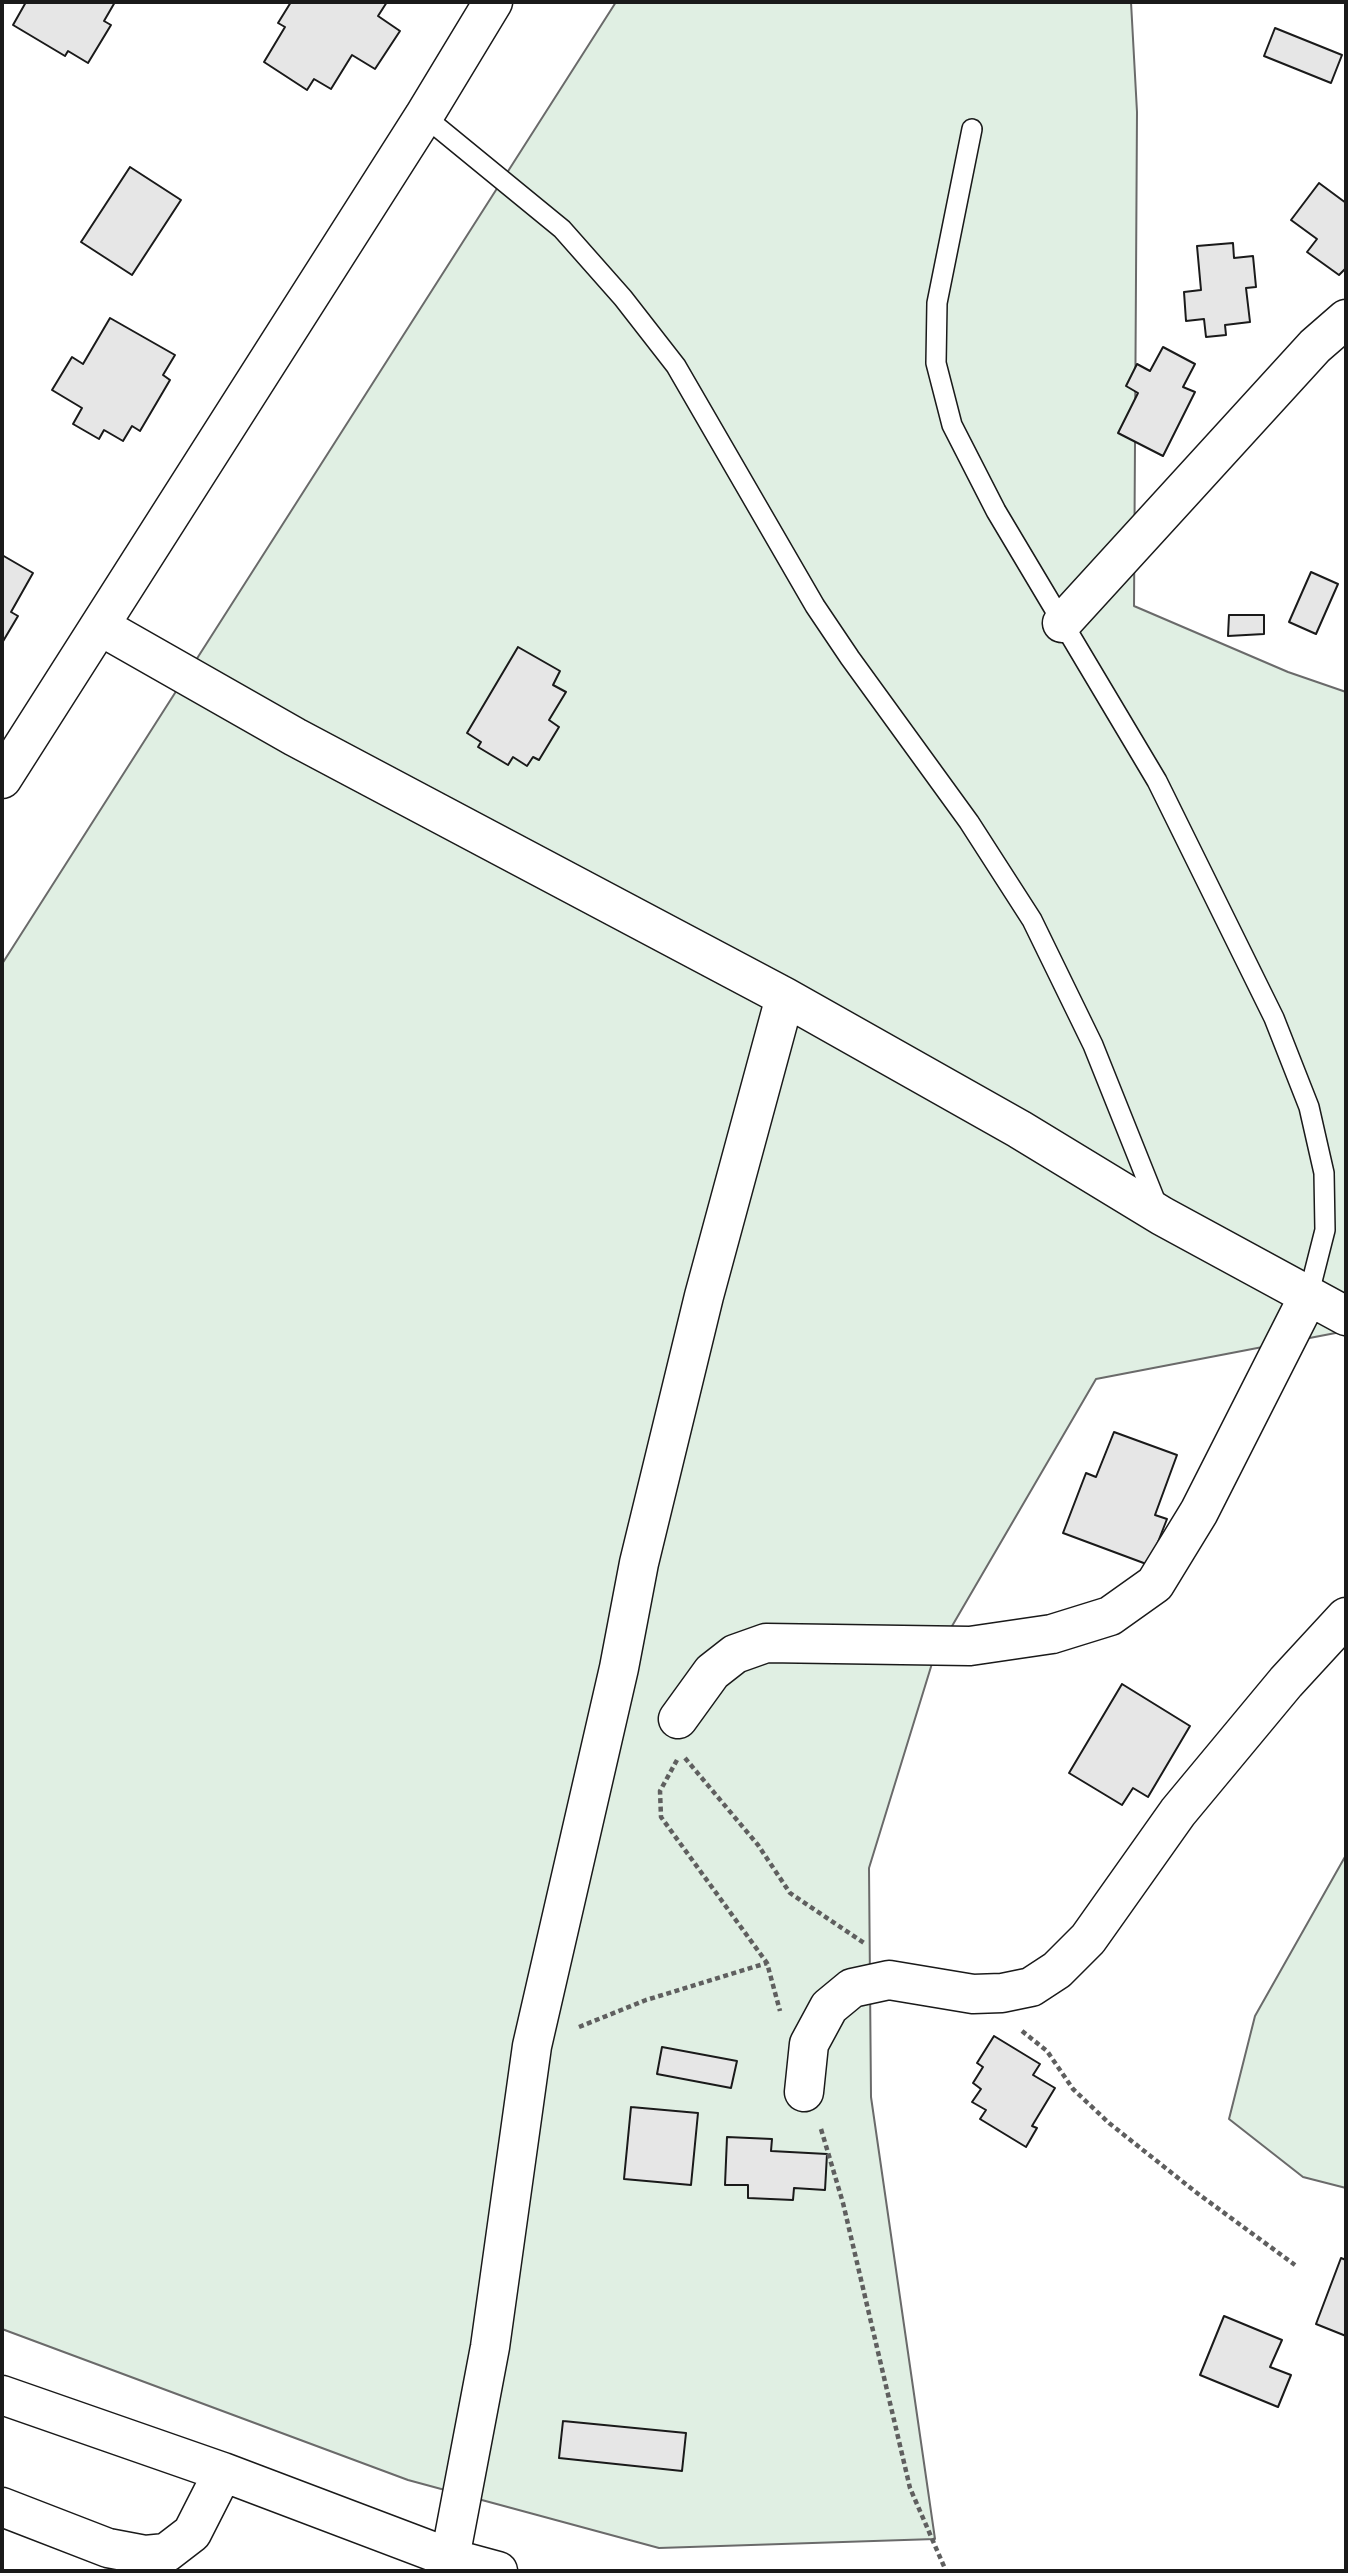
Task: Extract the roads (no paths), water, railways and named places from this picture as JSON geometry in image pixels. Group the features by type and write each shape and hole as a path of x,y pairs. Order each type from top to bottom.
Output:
{"street":[{"path":"2,779 424,116 493,2"},
{"path":"1062,623 1315,346 1346,318"},
{"path":"100,626 295,737 785,998 1019,1129 1162,1216 1346,1316"},
{"path":"2,2395 223,2472 470,2566 490,2347 532,2046 619,1668 642,1549 704,1296 785,998"},
{"path":"679,1736 712,1672 735,1654 766,1643 970,1646 1052,1634 1110,1616 1155,1584 1199,1512 1308,1297"},
{"path":"804,2092 810,2044 829,2007 852,1988 889,1980 973,1994 1031,1986 1057,1970 1088,1940 1178,1812 1286,1682 1346,1617"},
{"path":"2,2507 108,2548 145,2555 166,2553 192,2533 223,2472"}],"lane":[{"path":"424,116 562,229 623,298 676,366 815,606 962,811 1032,920 1093,1045 1162,1216"},
{"path":"972,129 937,303 936,363 952,425 996,511 1157,781 1273,1018 1309,1107 1324,1173 1325,1230 1308,1297"}]}
